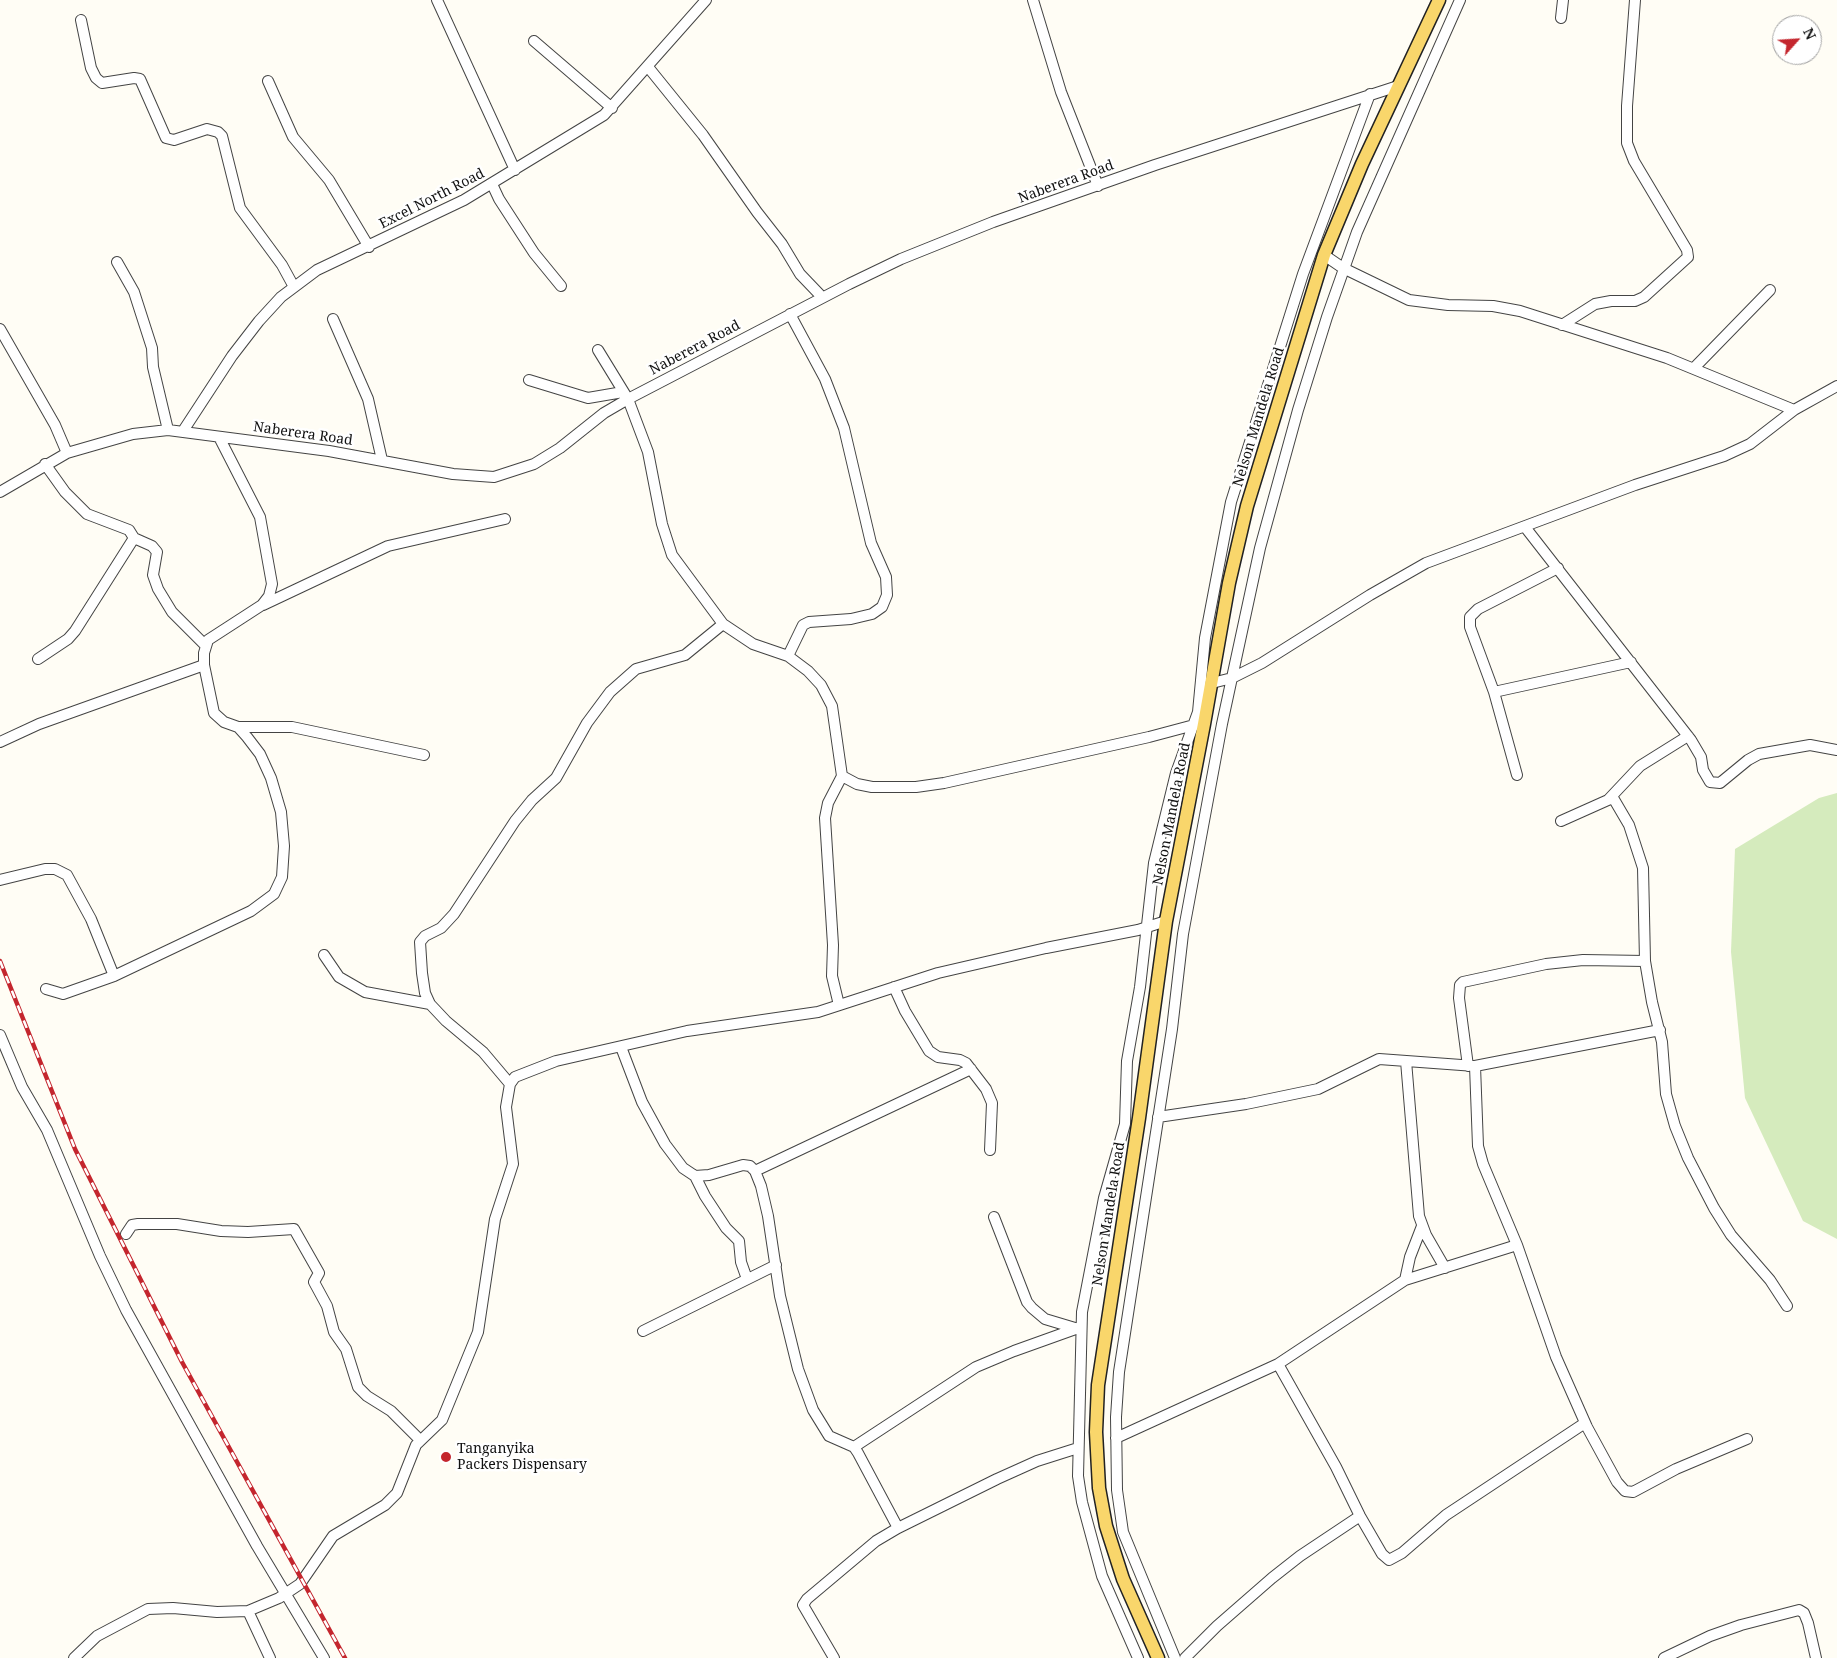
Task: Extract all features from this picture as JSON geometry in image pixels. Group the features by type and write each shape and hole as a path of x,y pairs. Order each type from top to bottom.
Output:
{"main road":[{"name":"Nelson Mandela Road","path":"1158,1658 1123,1579 1106,1526 1098,1480 1096,1432 1100,1376 1138,1127 1166,921 1240,535 1324,255 1362,164 1439,0"}],"street":[{"path":"437,0 515,170"},
{"name":"Excel North Road","path":"183,432 232,356 281,296 317,270 369,247 492,184 585,128 612,108 705,0"},
{"path":"1034,0 1061,92 1098,186"},
{"path":"1175,1658 1123,1532 1117,1490 1116,1438 1120,1372 1183,934 1232,678 1273,497 1343,268 1379,180 1460,0"},
{"path":"1561,18 1562,0"},
{"path":"1562,325 1595,304 1611,301 1635,301 1644,298 1688,257 1687,250 1634,161 1626,142 1626,106 1635,0"},
{"path":"81,20 91,68 96,78 102,83 134,78 140,79 166,138 174,140 207,129 218,132 222,136 240,208 282,265 294,287"},
{"path":"534,41 612,108"},
{"path":"648,67 703,136 756,212 782,244 800,274 822,297"},
{"path":"268,81 293,137 329,180 369,247"},
{"name":"Naberera Road","path":"0,492 45,464 67,453 132,434 168,430 382,460 453,474 494,477 540,460 560,448 625,396 910,255 993,222 1398,86"},
{"path":"1138,1658 1111,1600 1096,1560 1082,1502 1078,1476 1078,1327 1104,1198 1125,1124 1127,1060 1140,986 1146,927 1160,834 1176,773 1194,725 1199,704 1205,638 1231,502 1303,274 1370,94"},
{"path":"492,184 499,199 534,253 561,286"},
{"path":"1324,255 1343,268 1409,300 1448,305 1493,306 1520,311 1667,358 1794,410"},
{"path":"117,262 134,292 152,348 153,367 168,430"},
{"path":"1694,368 1770,290"},
{"path":"788,656 800,628 806,623 851,619 872,614 882,607 887,594 886,577 871,544 844,428 825,379 790,314"},
{"path":"333,319 368,399 382,460"},
{"path":"0,329 55,426 67,453"},
{"path":"598,350 625,396 648,452 662,524 672,555 723,624 753,644 788,656 808,671 827,694 834,717 842,776 828,803 825,818 833,945 832,976 839,1005"},
{"path":"529,380 588,398 625,396"},
{"path":"1212,683 1232,678 1282,651 1370,595 1426,563 1635,485 1724,456 1757,439 1794,410 1837,386"},
{"path":"219,437 262,522 272,584 269,596 262,605"},
{"path":"45,464 65,492 87,514 128,530 134,538 152,546 157,552 153,575 158,590 172,612 205,645"},
{"path":"424,755 292,727 238,727 224,722 214,713 204,665 205,645 218,633 262,605 394,544 504,519"},
{"path":"1525,527 1688,736 1701,757 1703,770 1707,778 1716,784 1727,779 1748,760 1759,754 1810,746 1837,750"},
{"path":"38,659 68,639 75,631 134,538"},
{"path":"1517,774 1494,692 1470,627 1471,614 1558,568"},
{"path":"510,1084 483,1052 446,1021 430,1004 425,993 422,973 419,947 422,939 442,928 454,914 515,821 532,800 556,778 598,705 633,671 685,655 723,624"},
{"path":"1494,692 1631,662"},
{"path":"0,742 39,724 204,665"},
{"path":"842,776 857,784 872,787 916,787 944,783 1149,737 1194,725"},
{"path":"46,989 63,994 114,976 251,911 269,899 278,888 283,871 284,846 279,800 260,754 238,727"},
{"path":"1562,821 1603,803 1640,766 1688,736"},
{"path":"1612,796 1629,825 1643,868 1645,961 1652,1002 1660,1030 1666,1094 1675,1126 1688,1158 1731,1235 1770,1280 1787,1306"},
{"path":"0,880 45,869 55,869 68,875 91,919 114,976"},
{"path":"74,1658 97,1636 148,1609 172,1608 217,1612 248,1611 286,1595 300,1584 333,1536 392,1499 401,1485 408,1460 420,1440 442,1420 478,1332 496,1219 513,1164 506,1107 510,1084 515,1077 537,1067 687,1031 797,1017 894,986 987,961 1166,921"},
{"path":"324,955 339,977 364,992 430,1004"},
{"path":"1645,961 1584,960 1546,964 1463,982 1460,985 1459,998 1472,1066 1480,1155 1517,1245 1548,1340 1585,1423 1617,1482 1628,1492 1639,1490 1676,1469 1747,1438"},
{"path":"894,986 908,1018 929,1051 938,1057 960,1060 971,1069 991,1099 990,1150"},
{"path":"1158,1117 1246,1104 1318,1090 1377,1060 1406,1060 1472,1066 1660,1030"},
{"path":"0,1035 22,1087 47,1130 103,1263 126,1310 207,1459 324,1658"},
{"path":"621,1047 642,1102 665,1144 682,1168 695,1176 705,1196 726,1228 739,1241 741,1262 747,1279"},
{"path":"1406,1060 1417,1206 1422,1226 1445,1268"},
{"path":"755,1171 971,1069"},
{"path":"695,1176 743,1165 755,1171 761,1186 780,1296 798,1369 813,1410 829,1436 854,1447 898,1528"},
{"path":"994,1217 1027,1302 1046,1319 1078,1327"},
{"path":"126,1234 132,1225 138,1224 177,1224 221,1231 260,1232 292,1228 296,1230 319,1273 314,1282 327,1306 334,1332 346,1349 358,1386 367,1396 391,1410 420,1440"},
{"path":"1405,1280 1410,1257 1422,1226"},
{"path":"1116,1438 1278,1364 1405,1280 1517,1245"},
{"path":"643,1331 776,1265"},
{"path":"854,1447 976,1367 1078,1327"},
{"path":"1278,1364 1336,1467 1360,1516 1384,1558 1392,1560 1446,1515 1585,1423"},
{"path":"834,1658 803,1606 804,1601 876,1541 898,1528 997,1478 1037,1461 1078,1448"},
{"path":"1185,1658 1217,1626 1272,1578 1300,1556 1360,1516"},
{"path":"1664,1658 1733,1628 1799,1610 1804,1613 1808,1622 1816,1658"},
{"path":"248,1611 270,1658"}],"green space":[{"path":"1837,793 1837,1239 1803,1221 1745,1098 1731,952 1735,849 1819,798"}],"railway":[{"path":"0,961 75,1149 182,1362 345,1658"}],"place":[{"name":"Tanganyika Packers Dispensary","path":"446,1457"}]}
